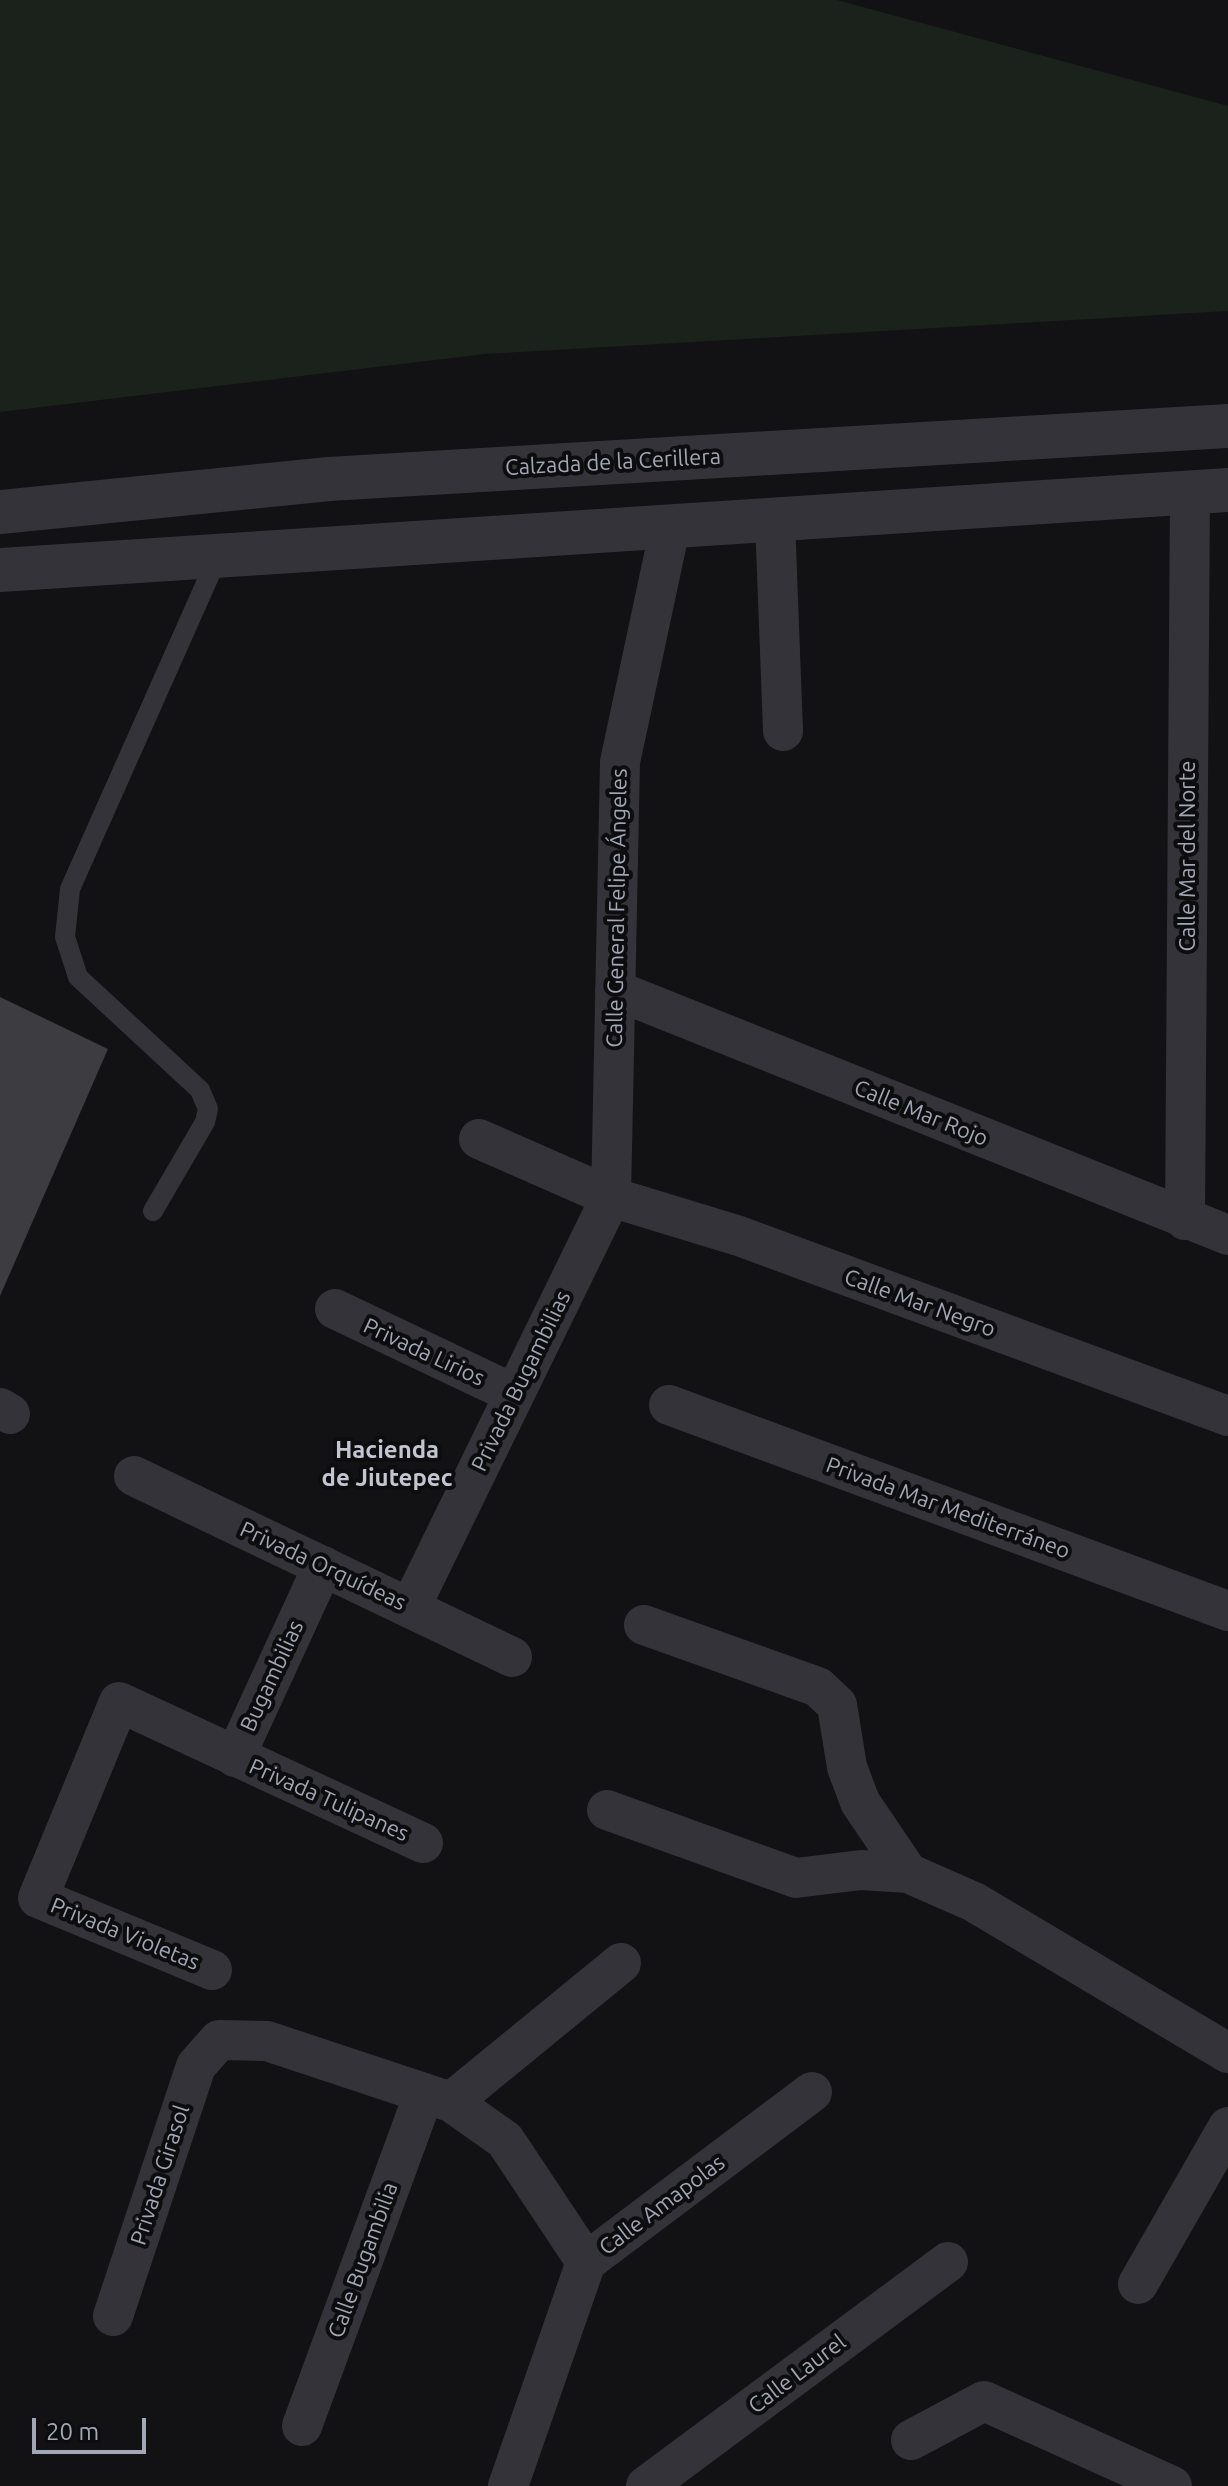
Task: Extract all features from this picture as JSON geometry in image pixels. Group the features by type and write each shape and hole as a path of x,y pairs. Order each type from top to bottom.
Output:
{"street":[{"name":"Calzada de la Cerillera","path":"0,512 329,479 1228,426"},
{"path":"0,570 1209,492"},
{"name":"Calle Mar del Norte","path":"1185,1220 1209,492"},
{"path":"775,520 783,731"},
{"name":"Calle General Felipe Ángeles","path":"611,1197 620,762 670,528"},
{"name":"Calle Mar Rojo","path":"615,990 1228,1235"},
{"name":"Calle Mar Negro","path":"479,1139 611,1197 739,1236 1228,1416"},
{"name":"Privada Bugambilias","path":"410,1608 611,1197"},
{"name":"Privada Lirios","path":"335,1309 514,1394"},
{"name":"Privada Mar Mediterráneo","path":"669,1405 1228,1611"},
{"name":"Privada Orquídeas","path":"134,1476 512,1657"},
{"name":"Bugambilias","path":"38,1898 119,1702 235,1757 323,1566"},
{"path":"644,1625 818,1687 837,1705 847,1767 860,1802 908,1873"},
{"name":"Privada Tulipanes","path":"235,1757 423,1843"},
{"path":"607,1810 796,1878 861,1870 908,1873 974,1902 1228,2053"},
{"name":"Privada Violetas","path":"38,1898 212,1970"},
{"path":"586,2262 505,2140 437,2098 621,1963"},
{"name":"Privada Girasol","path":"113,2316 196,2066 219,2040 267,2041 437,2098"},
{"name":"Calle Amapolas","path":"508,2486 586,2262 812,2092"},
{"name":"Calle Bugambilia","path":"302,2426 437,2098"},
{"path":"1138,2284 1228,2127"},
{"name":"Calle Laurel","path":"646,2486 948,2262"},
{"path":"911,2440 984,2401 1172,2486"}],"lane":[{"path":"153,1211 205,1122 208,1109 200,1090 78,977 65,937 70,889 219,554"}],"shaded area":[{"path":"0,0 837,0 1228,106 1228,311 485,354 0,412"}],"building":[{"path":"0,997 108,1049 0,1296"}],"district":[{"name":"Hacienda de Jiutepec","path":"387,1464"}]}
